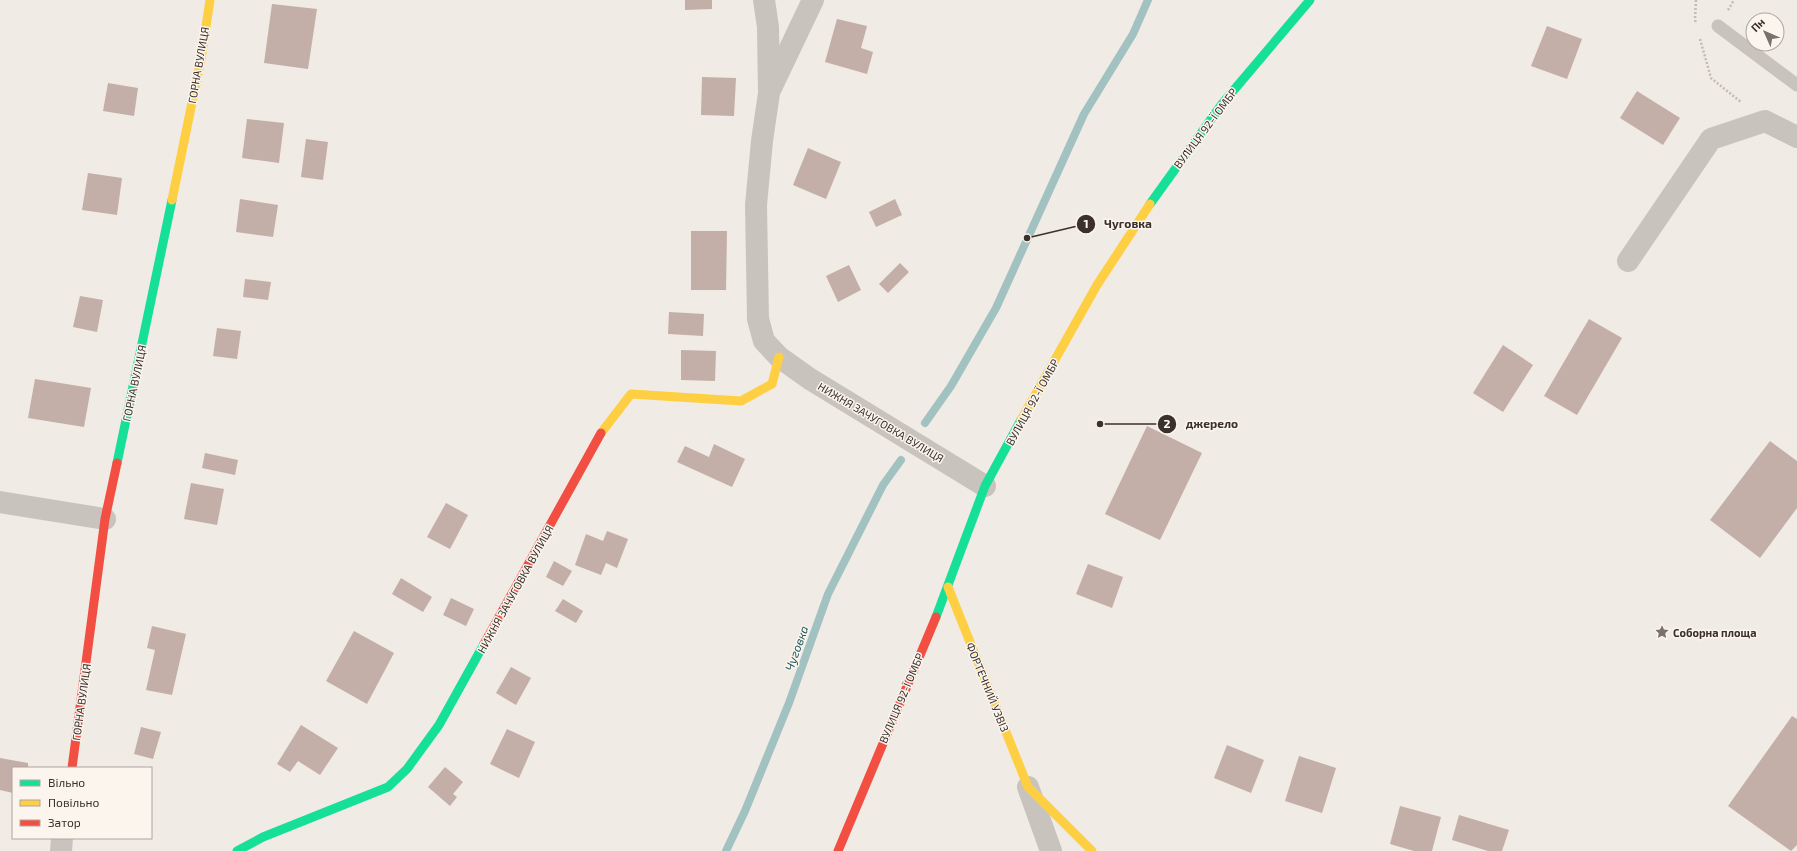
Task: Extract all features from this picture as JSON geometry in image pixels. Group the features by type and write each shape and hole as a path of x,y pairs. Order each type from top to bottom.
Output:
{"main road":[{"name":"ГОРНА ВУЛИЦЯ","path":"72,767 105,519 201,59 210,0"},
{"name":"ВУЛИЦЯ 92-Ї ОМБР","path":"838,851 948,587 985,486 1097,285 1157,193 1222,104 1310,0"},
{"name":"НИЖНЯ ЗАЧУГОВКА ВУЛИЦЯ","path":"237,851 263,837 388,787 407,769 439,725 605,426 632,394 741,401 772,384 779,357"},
{"name":"ФОРТЕЧНИЙ УЗВІЗ","path":"948,587 1028,787 1092,851"}],"street":[{"name":"НИЖНЯ ЗАЧУГОВКА ВУЛИЦЯ","path":"764,0 768,27 769,93 762,141 756,205 758,319 764,340 779,357 810,379 985,486"},
{"name":"НИЖНЯ ЗАЧУГОВКА ВУЛИЦЯ","path":"769,93 813,0"},
{"path":"1628,261 1711,139 1765,121 1797,137"},
{"path":"0,502 105,519"},
{"name":"ФОРТЕЧНИЙ УЗВІЗ","path":"1028,787 1051,851"},
{"path":"60,851 62,839"}],"lane":[{"path":"1718,26 1797,85"}],"path":[{"path":"1696,0 1695,19 1697,26"},
{"path":"1699,33 1711,78 1765,121"}],"building":[{"path":"685,0 712,0 712,9 685,10"},
{"path":"272,4 317,9 308,69 264,63"},
{"path":"837,19 867,26 861,48 873,52 867,74 825,62"},
{"path":"1547,26 1582,39 1567,79 1531,66"},
{"path":"702,77 736,78 734,116 701,115"},
{"path":"108,83 138,88 134,116 103,111"},
{"path":"1637,91 1680,118 1663,145 1620,118"},
{"path":"247,119 284,123 279,163 242,158"},
{"path":"306,139 328,142 323,180 301,177"},
{"path":"808,148 841,162 826,199 793,185"},
{"path":"88,173 122,178 117,215 82,210"},
{"path":"240,199 278,205 273,237 236,232"},
{"path":"895,199 902,215 876,227 869,212"},
{"path":"691,231 727,231 726,290 691,290"},
{"path":"900,263 909,272 888,293 879,284"},
{"path":"849,265 861,290 838,302 826,276"},
{"path":"245,279 271,282 268,300 243,297"},
{"path":"80,296 103,300 97,332 73,327"},
{"path":"669,312 704,314 703,336 668,334"},
{"path":"1589,319 1622,338 1577,415 1544,396"},
{"path":"217,328 241,331 237,359 213,356"},
{"path":"1503,345 1533,365 1503,412 1473,393"},
{"path":"681,350 716,351 715,381 681,380"},
{"path":"35,379 91,388 84,427 28,418"},
{"path":"1147,426 1202,453 1160,540 1105,514"},
{"path":"1770,441 1797,461 1797,508 1760,558 1710,520"},
{"path":"714,444 745,459 732,487 677,462 685,446 709,457"},
{"path":"205,453 238,460 235,475 202,468"},
{"path":"191,483 224,489 217,525 184,519"},
{"path":"446,503 468,515 450,549 427,537"},
{"path":"607,531 628,539 617,568 606,563 601,575 575,565 586,534 603,541"},
{"path":"554,561 572,571 563,586 546,577"},
{"path":"1088,564 1123,577 1112,608 1076,594"},
{"path":"401,578 432,597 423,612 392,594"},
{"path":"451,598 474,609 466,626 443,615"},
{"path":"563,599 583,611 576,623 555,611"},
{"path":"152,626 186,634 172,695 146,690 155,650 147,648"},
{"path":"354,631 394,653 367,704 326,681"},
{"path":"511,667 531,678 516,705 496,693"},
{"path":"1792,716 1797,719 1797,845 1791,851 1728,806"},
{"path":"301,725 338,748 320,775 298,761 290,772 277,764"},
{"path":"141,727 161,732 153,759 134,754"},
{"path":"507,729 535,742 519,778 490,764"},
{"path":"1227,745 1264,760 1251,793 1214,778"},
{"path":"1299,756 1336,768 1322,813 1285,801"},
{"path":"0,758 28,763 28,767 12,767 12,793 0,790"},
{"path":"445,767 463,782 453,794 457,797 450,806 428,787"},
{"path":"1400,806 1441,817 1432,851 1414,851 1390,844"},
{"path":"1459,815 1509,830 1502,851 1488,851 1452,840"}],"waterway":[{"name":"Чуговка","path":"925,423 951,386 996,308 1084,114 1133,34 1148,0"},
{"name":"Чуговка","path":"726,851 745,811 789,703 828,594 883,485 901,460"}],"traffic: fast":[{"path":"1150,204 1222,104 1310,0"},
{"path":"117,463 172,200"},
{"path":"936,617 985,486 1021,420"},
{"path":"237,851 263,837 388,787 407,769 439,725 484,644"}],"traffic: slow":[{"path":"172,200 201,59 210,0"},
{"path":"1021,420 1097,285 1150,204"},
{"path":"601,433 631,394 741,401 772,384 779,357"},
{"path":"948,587 1028,787 1092,851"}],"traffic: jam":[{"path":"484,644 601,433"},
{"path":"72,767 105,519 117,463"},
{"path":"838,851 936,617"}],"place":[{"name":"Чуговка","path":"1027,238"},
{"name":"джерело","path":"1100,424"},
{"name":"Соборна площа","path":"1662,632"}]}
